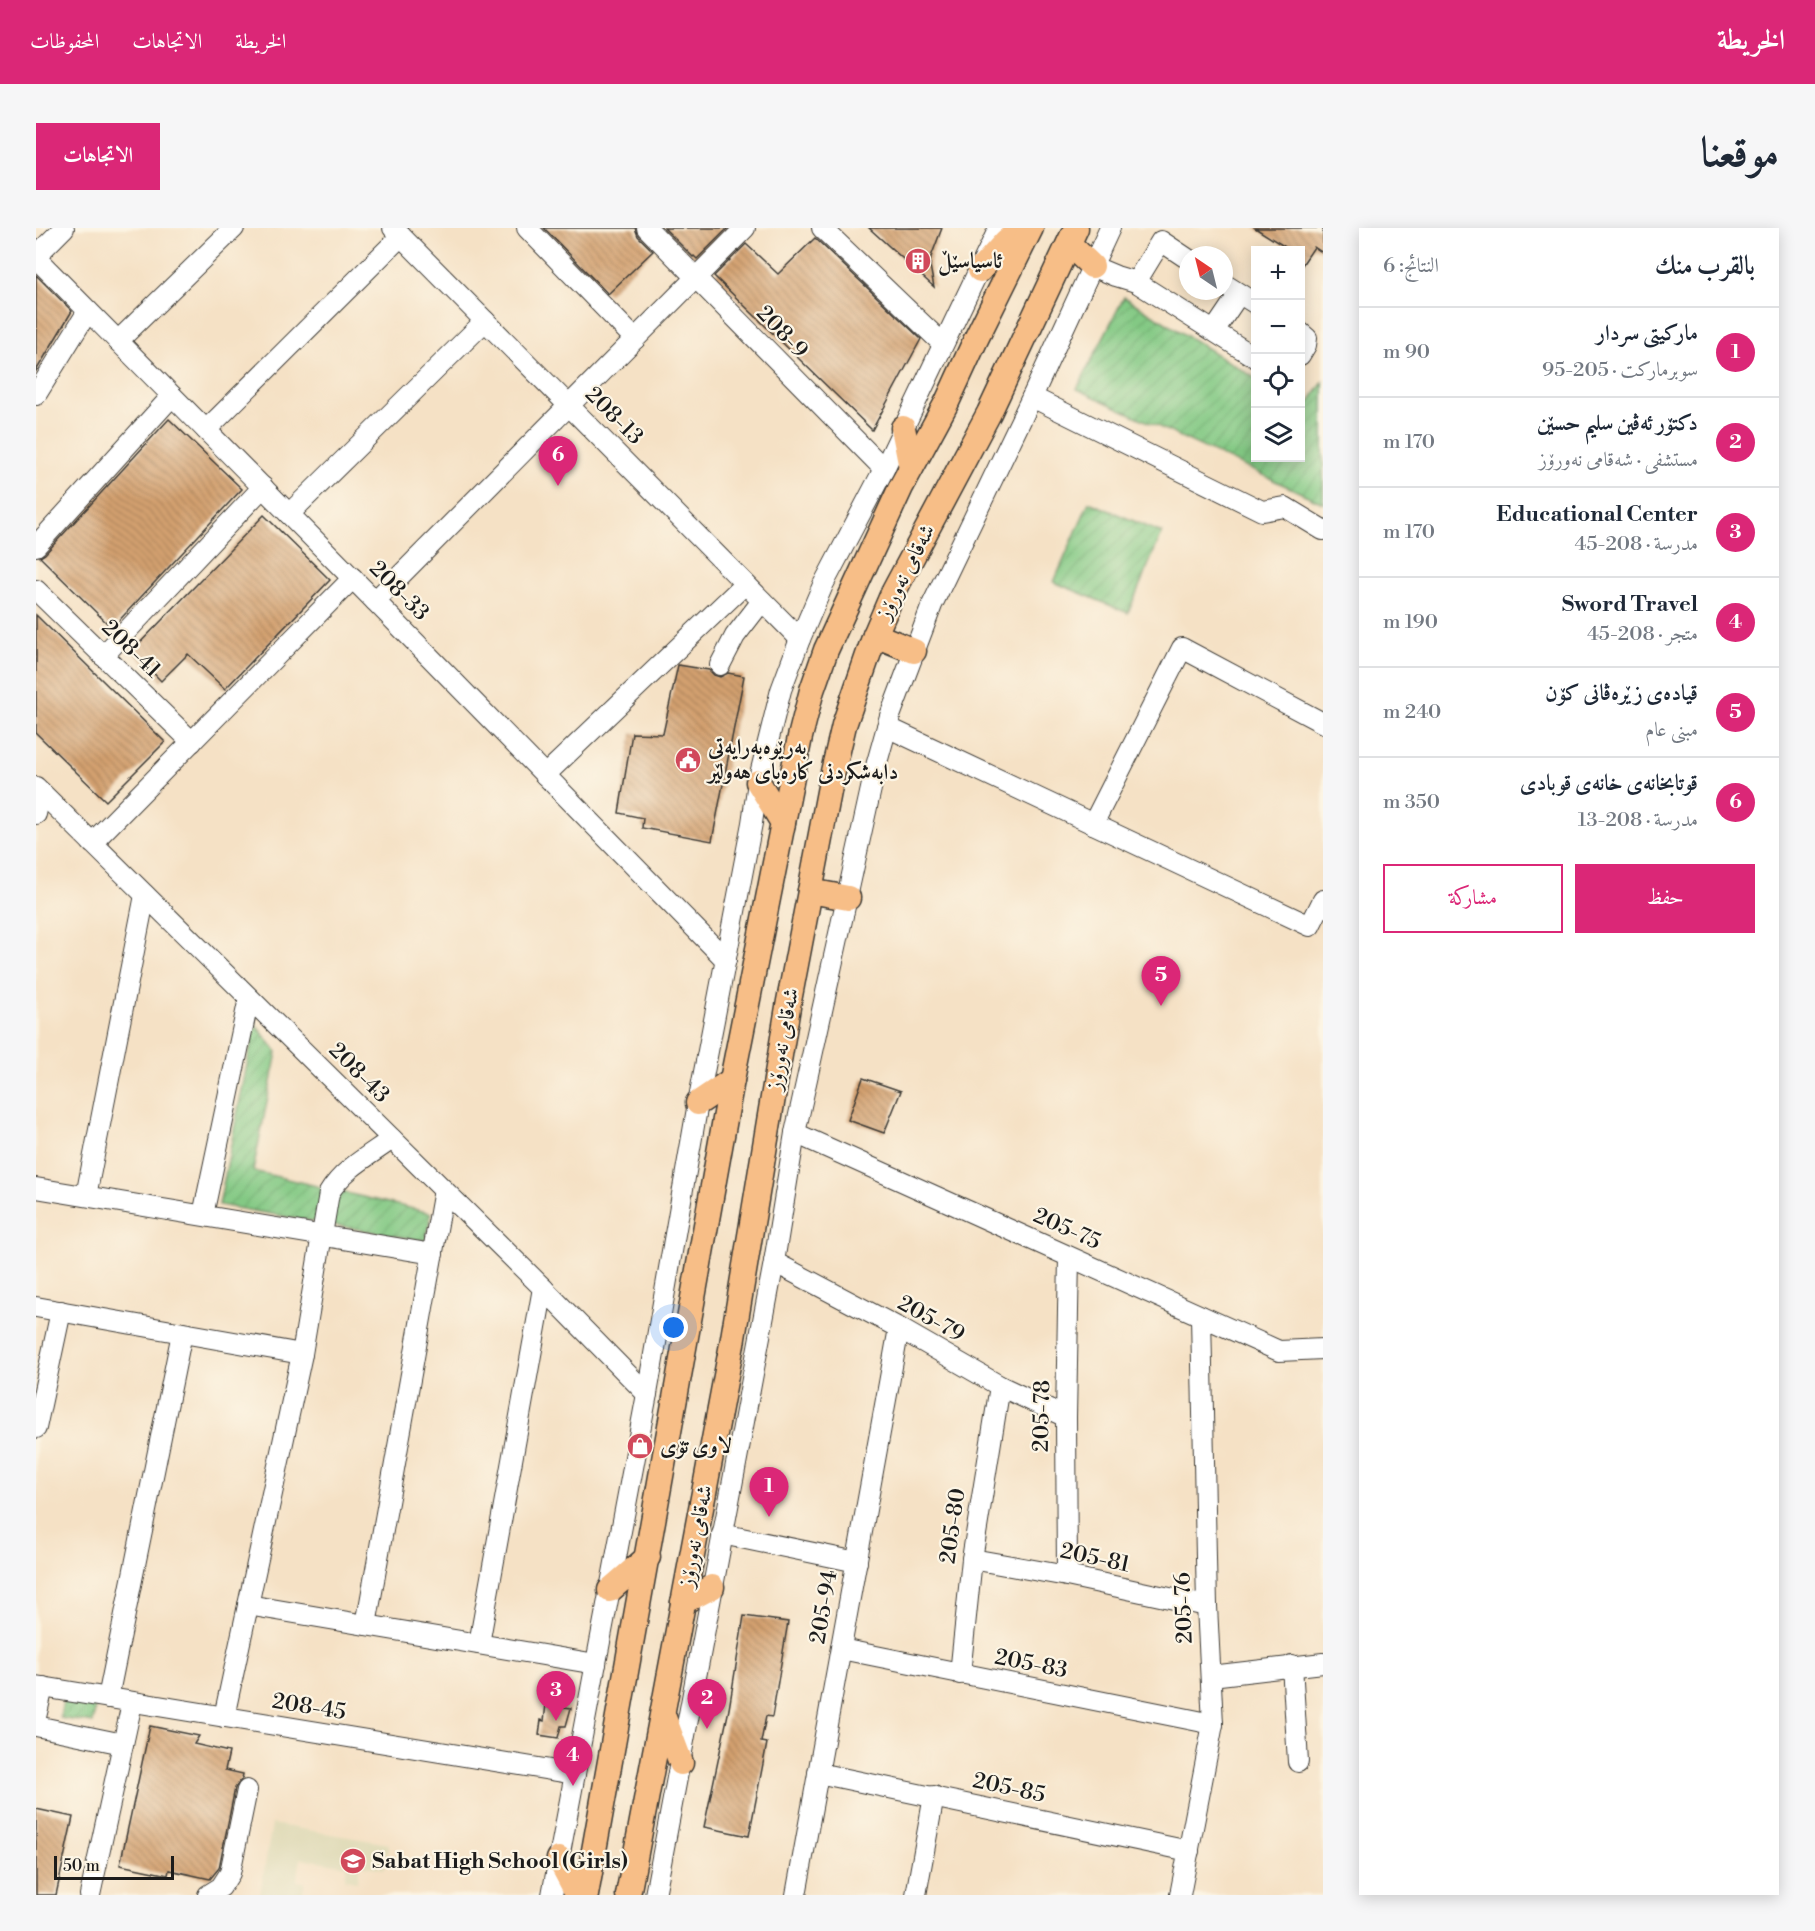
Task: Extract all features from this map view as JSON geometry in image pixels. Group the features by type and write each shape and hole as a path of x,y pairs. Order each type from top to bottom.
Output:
{"main road":[{"path":"980,270 999,248 1022,228"},
{"name":"شەقامی نەورۆز","path":"586,1895 732,1080 800,737 812,690 826,650 911,468 947,402 1031,228"},
{"path":"1072,236 1092,266"},
{"name":"شەقامی نەورۆز","path":"628,1895 732,1344 789,1002 844,725 875,635 893,593 989,413 1072,236"},
{"path":"903,428 911,468"},
{"path":"875,635 914,651"},
{"path":"758,782 783,823"},
{"path":"810,891 849,893"},
{"path":"749,994 789,1002"},
{"path":"698,1103 732,1080"},
{"path":"610,1590 648,1557"},
{"path":"683,1602 712,1587"},
{"path":"662,1714 681,1763"},
{"path":"559,1859 578,1895"}],"street":[{"path":"36,257 64,228"},
{"path":"118,341 234,228"},
{"path":"527,228 635,339"},
{"name":"208-9","path":"647,228 884,470"},
{"path":"375,601 745,228"},
{"path":"822,228 942,344"},
{"path":"552,1895 647,1394 698,1103 753,823 758,782 781,690 823,585 884,470 999,228"},
{"path":"655,1895 774,1262 795,1133 876,766 887,727 932,604 1032,397 1110,228"},
{"path":"206,430 397,232"},
{"name":"208-13","path":"397,232 800,639"},
{"path":"1136,282 1161,241 1179,253"},
{"name":"208-33","path":"36,257 726,960"},
{"path":"1092,266 1136,282 1251,355"},
{"path":"1214,331 1240,294"},
{"path":"36,394 88,311"},
{"path":"289,514 485,321"},
{"path":"36,546 172,396"},
{"path":"1032,397 1262,511 1285,507 1323,530"},
{"path":"104,656 263,487"},
{"path":"92,843 353,578"},
{"path":"545,775 746,584"},
{"name":"208-41","path":"36,590 192,742"},
{"path":"720,665 735,636 762,601"},
{"path":"1093,824 1182,648 1323,723"},
{"path":"887,727 1310,926 1323,900"},
{"path":"36,814 38,790"},
{"name":"208-43","path":"38,790 543,1288 647,1394"},
{"path":"86,1196 145,895"},
{"path":"202,1215 249,998"},
{"name":"205-75","path":"795,1133 1279,1351 1323,1349"},
{"path":"225,1718 302,1354 329,1193 336,1181 392,1139"},
{"path":"36,1188 433,1254"},
{"path":"366,1625 444,1190"},
{"name":"205-78","path":"1067,1576 1066,1417 1070,1257"},
{"name":"205-79","path":"774,1262 899,1328 1000,1386 1066,1417"},
{"path":"479,1644 543,1288"},
{"path":"36,1307 302,1354"},
{"path":"36,1428 61,1311"},
{"name":"205-76","path":"1180,1895 1213,1724 1207,1606 1201,1316"},
{"name":"205-94","path":"796,1895 899,1328"},
{"path":"108,1698 182,1333"},
{"name":"205-80","path":"960,1674 972,1559 1000,1386"},
{"path":"722,1534 857,1562"},
{"name":"205-81","path":"972,1559 1067,1576 1207,1606"},
{"path":"248,1605 596,1664"},
{"name":"205-83","path":"841,1649 1213,1724"},
{"path":"1211,1676 1323,1663"},
{"path":"1292,1665 1298,1762"},
{"path":"36,1717 40,1686"},
{"name":"208-45","path":"40,1686 575,1774"},
{"path":"90,1895 132,1702"},
{"path":"36,1726 123,1744"},
{"name":"205-85","path":"818,1773 1189,1851"},
{"path":"208,1895 221,1887 230,1873 247,1790"},
{"path":"916,1895 934,1796"}],"shaded area":[{"name":"Sabat High School (Girls)","path":"272,1824 389,1844 384,1869 360,1865 357,1881 345,1879 347,1866 301,1858 297,1881 305,1882 302,1895 260,1895"}],"green space":[{"path":"1124,297 1251,376 1251,462 1305,462 1305,409 1323,382 1323,503 1077,389"},
{"path":"1089,502 1162,533 1128,613 1054,582"},
{"path":"255,1024 277,1052 253,1171 431,1213 426,1241 219,1205"},
{"path":"63,1701 95,1706 93,1723 60,1718"}],"building":[{"path":"544,228 635,228 638,236 653,251 608,294"},
{"path":"664,228 728,228 697,259"},
{"name":"ئاسیاسێڵ","path":"869,228 942,228 931,257 930,266 934,287"},
{"path":"1255,228 1323,228 1323,253 1314,247 1305,260 1305,246 1284,246"},
{"path":"815,238 921,339 872,430 714,276 746,244 778,274"},
{"path":"36,275 72,311 36,371"},
{"path":"169,419 242,489 112,628 40,557"},
{"path":"264,515 330,580 225,689 188,654 161,681 132,651"},
{"path":"36,615 165,742 106,801 36,733"},
{"path":"678,665 709,670 720,677 728,673 744,676 712,841 642,828 643,818 619,813 632,733 663,734"},
{"path":"863,1078 901,1091 884,1133 848,1120"},
{"path":"744,1616 788,1622 772,1717 766,1716 761,1742 767,1743 749,1836 704,1827 729,1709"},
{"path":"546,1704 571,1708 566,1726 561,1726 558,1738 539,1735"},
{"path":"150,1726 199,1736 194,1744 229,1752 225,1770 243,1774 235,1788 219,1868 210,1879 169,1870 168,1875 120,1865"},
{"path":"36,1809 73,1817 56,1895 36,1895"}],"place":[{"name":"ئاسیاسێڵ","path":"918,261"},
{"name":"قوتابخانەی خانەی قوبادی","path":"558,486"},
{"name":"بەرێوەبەرایەتی دابەشکردنی کارەبای هەولێر","path":"688,760"},
{"name":"قیادەی زێرەڤانی کۆن","path":"1161,1006"},
{"name":"لاوی تۆی","path":"640,1446"},
{"name":"ماركيتى سردار","path":"769,1517"},
{"name":"Educational Center","path":"556,1721"},
{"name":"دکتۆر ئەڤین سلیم حسێن","path":"707,1729"},
{"name":"Sword Travel","path":"573,1786"},
{"name":"Sabat High School (Girls)","path":"353,1861"}]}
